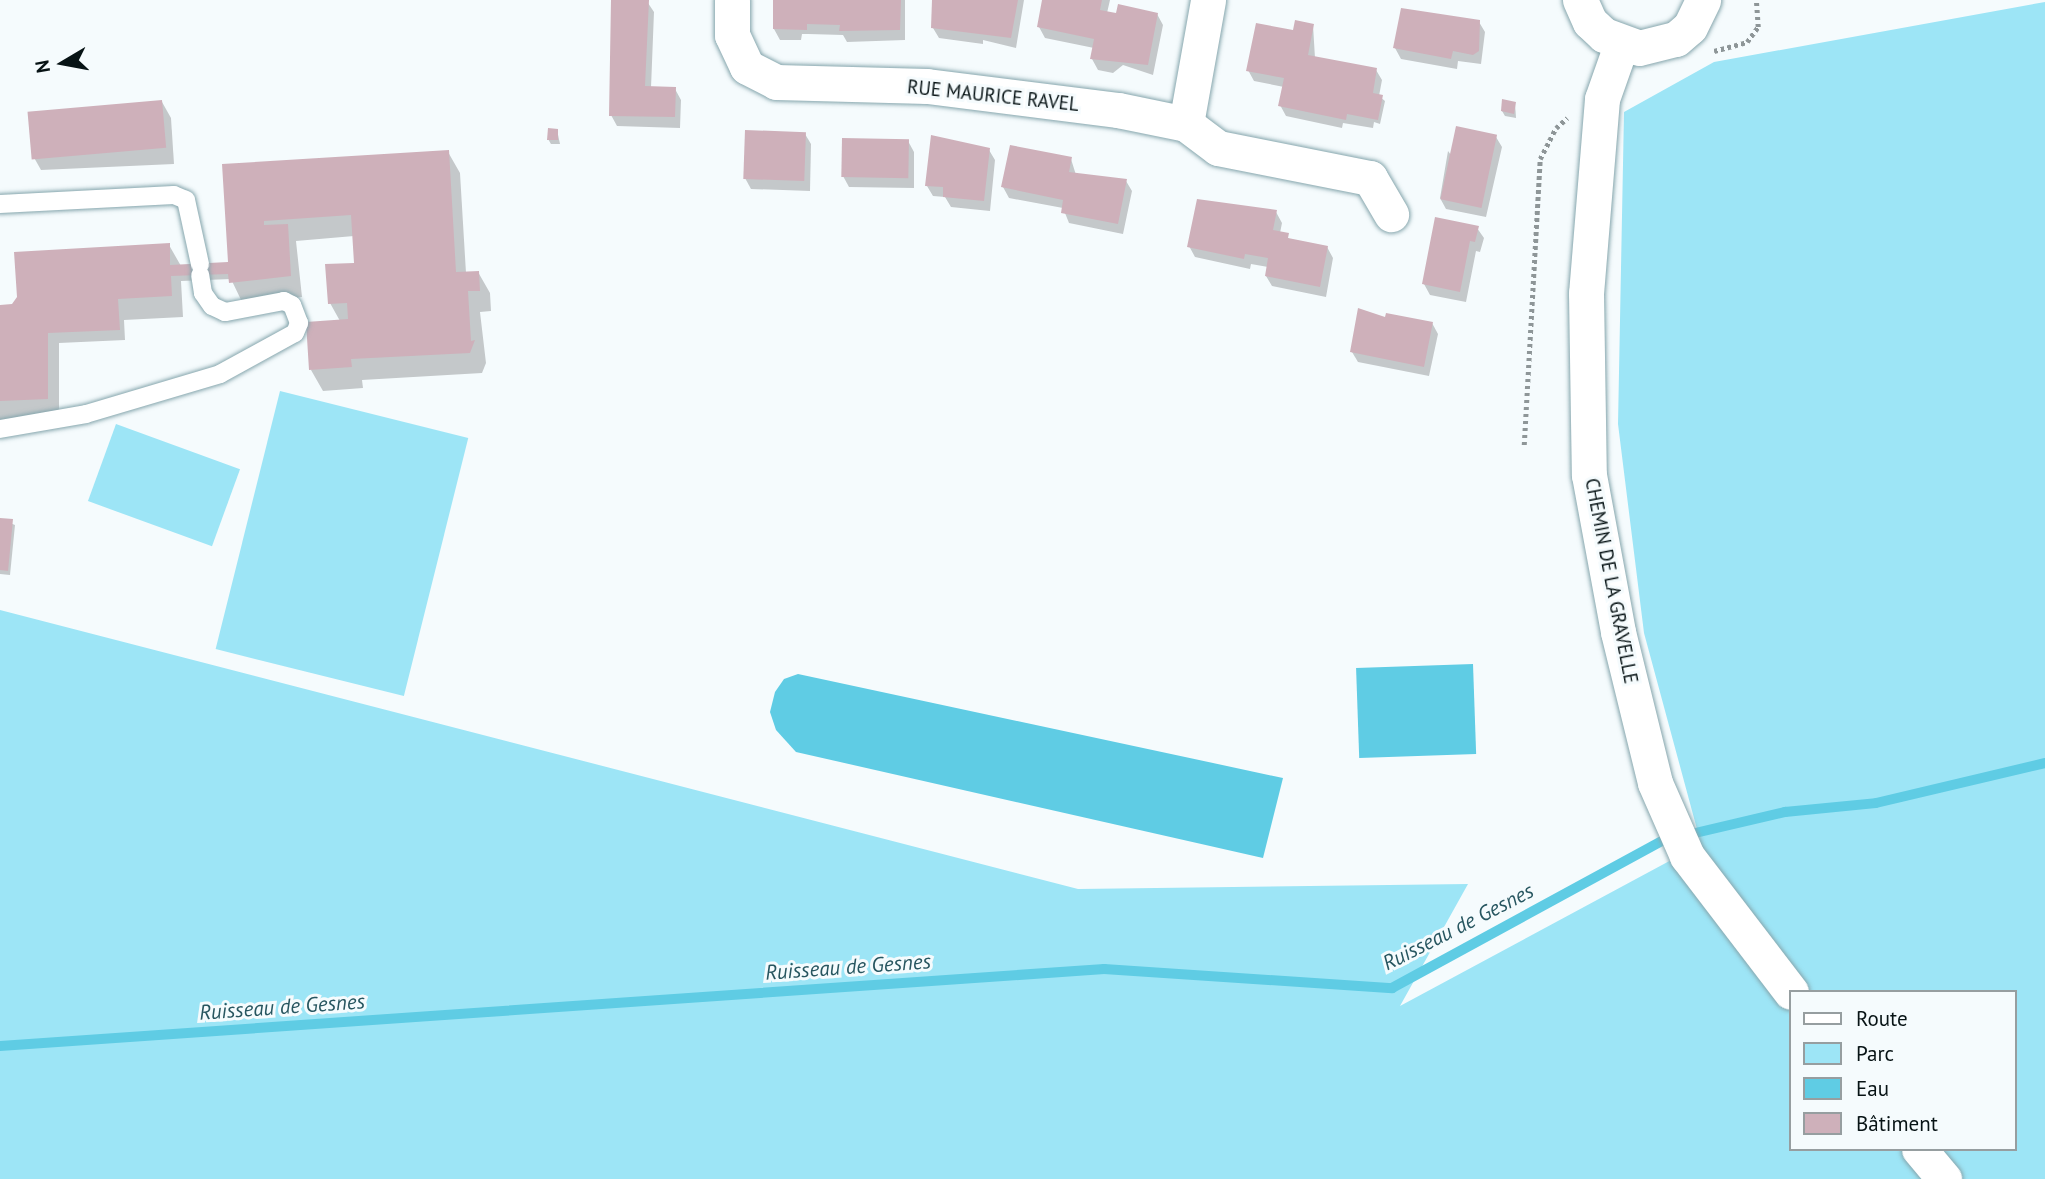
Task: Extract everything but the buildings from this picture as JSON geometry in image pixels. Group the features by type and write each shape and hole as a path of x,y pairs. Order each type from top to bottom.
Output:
{"street":[{"name":"RUE MAURICE RAVEL","path":"732,0 732,35 747,67 776,82 928,86 1118,110 1186,124"},
{"path":"1208,0 1186,124 1218,148 1370,178 1391,214"},
{"path":"1580,0 1590,22 1621,44 1658,46 1676,39 1690,27 1703,0"},
{"name":"CHEMIN DE LA GRAVELLE","path":"1621,44 1602,100 1586,293 1590,475 1618,632 1655,783 1687,856 1790,991"},
{"path":"1921,1151 1944,1179"}],"lane":[{"path":"0,204 174,195 186,200 203,293 212,306 225,312 284,301 292,305 299,323 295,333 219,374 86,414 0,429"}],"path":[{"path":"1524,445 1540,159 1556,128 1574,110 1602,100"}],"green space":[{"path":"2045,2 2045,1179 0,1179 0,610 1078,889 1468,884 1400,1006 1701,844 1644,633 1618,424 1624,112 1714,62"},
{"path":"280,391 468,438 404,696 216,649"},
{"path":"116,424 240,469 212,546 88,501"}],"water":[{"path":"1473,664 1476,754 1359,758 1356,668"},
{"path":"798,674 1283,778 1263,858 796,752 776,730 770,712 775,692 784,679"}],"waterway":[{"name":"Ruisseau de Gesnes","path":"1691,834 1785,812 1876,803 2045,763"},
{"name":"Ruisseau de Gesnes","path":"0,1046 1104,969 1392,988 1662,841"}]}
